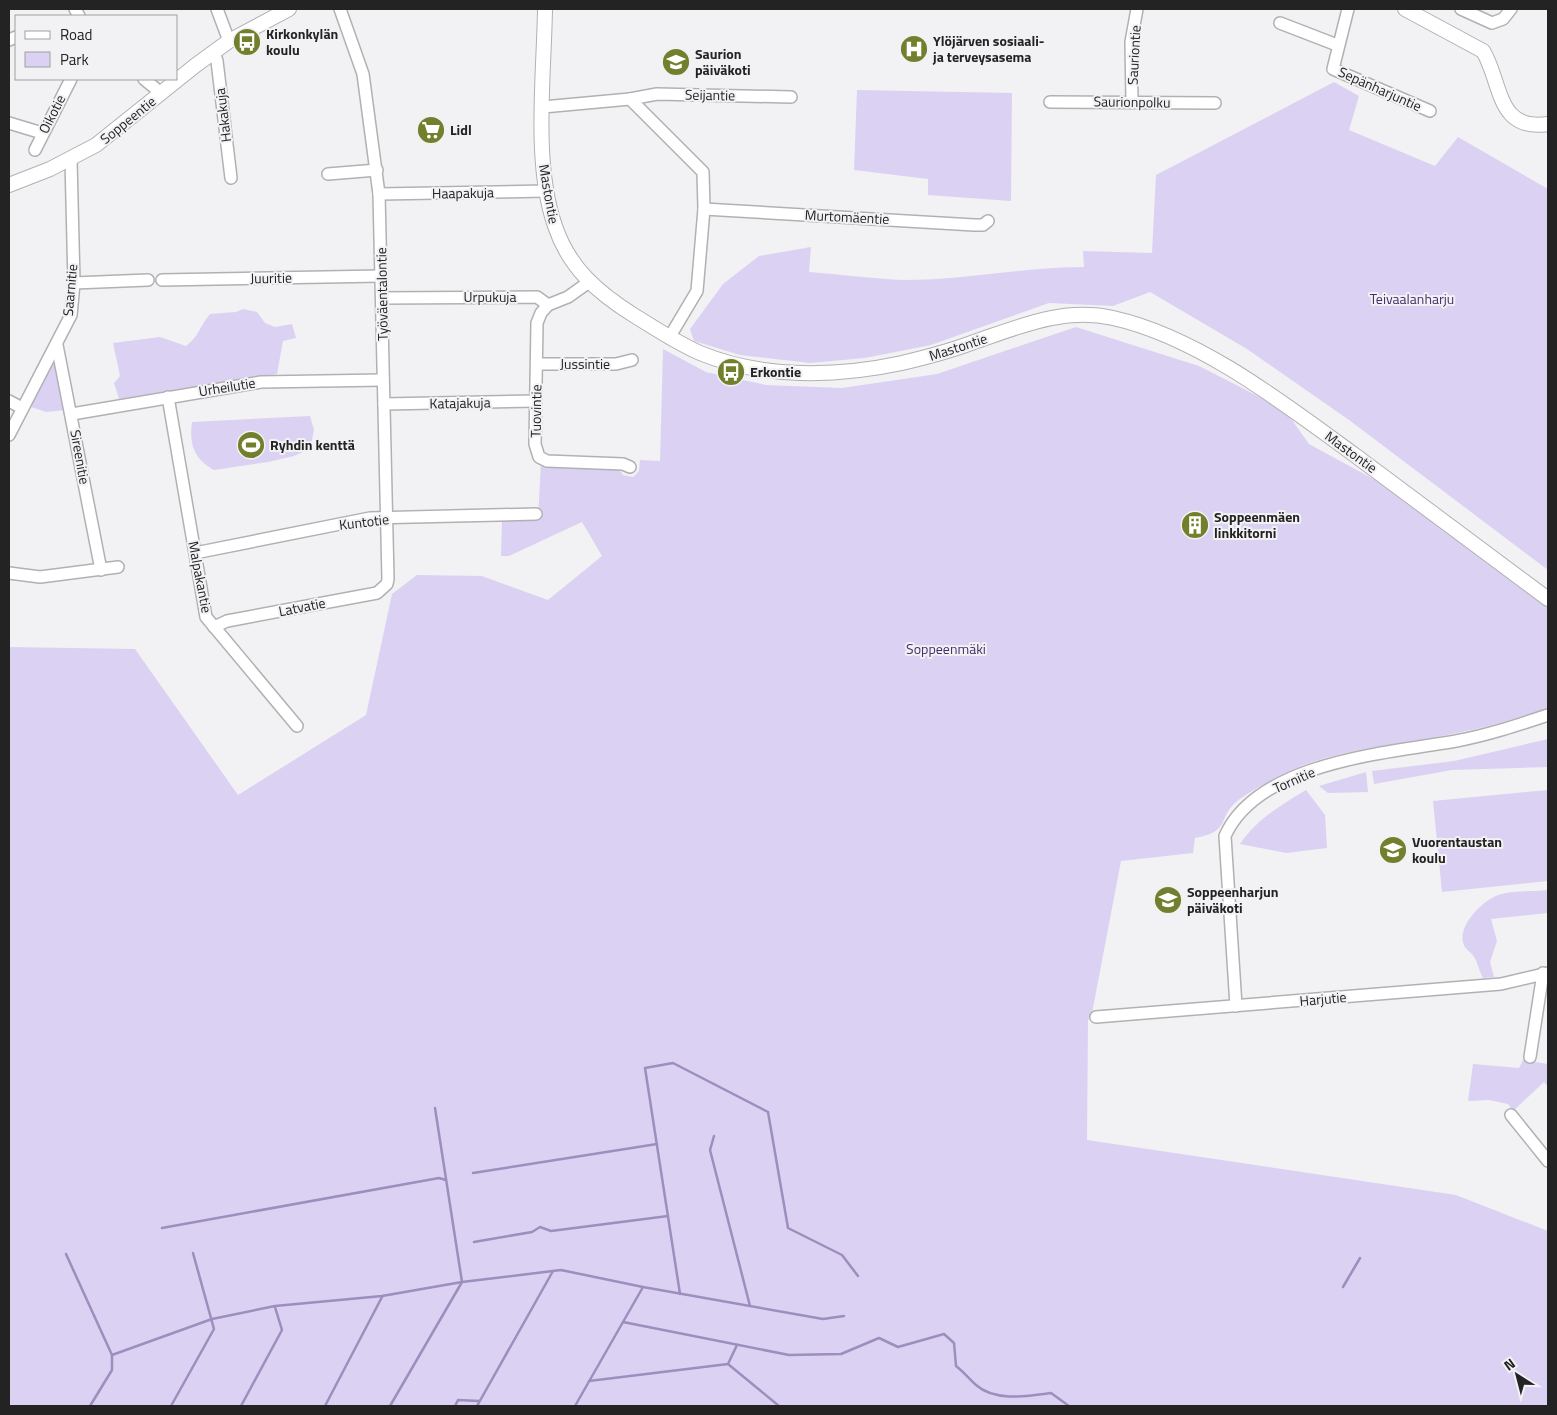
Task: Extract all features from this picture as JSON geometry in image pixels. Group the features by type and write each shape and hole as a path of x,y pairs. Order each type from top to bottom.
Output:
{"main road":[{"name":"Soppeentie","path":"9,185 71,160 122,127 229,41 289,9"},
{"name":"Mastontie","path":"545,9 543,155 546,191 554,226 562,245 576,268 589,282 618,306 669,338 699,352 733,363 776,371 816,373 853,371 900,363 943,352 1028,323 1058,316 1094,315 1129,322 1200,353 1268,393 1548,599"},
{"path":"1405,9 1482,51 1488,59 1503,104 1509,113 1527,124 1548,124"}],"street":[{"path":"217,9 229,41"},
{"name":"Työväentalontie","path":"340,9 363,74 379,194 386,584"},
{"name":"Sauriontie","path":"1132,101 1131,42 1137,9"},
{"name":"Sepänharjuntie","path":"1348,9 1337,45 1333,69 1430,111"},
{"path":"1461,9 1492,23 1503,19 1511,9"},
{"path":"1280,23 1337,45"},
{"name":"Hakakuja","path":"214,52 231,178"},
{"name":"Oikotie","path":"35,150 70,80"},
{"path":"145,80 162,93"},
{"name":"Seijantie","path":"630,99 657,94 791,97"},
{"path":"543,107 630,99 644,116 700,167 705,177 697,291 669,338"},
{"name":"Saurionpolku","path":"1050,102 1214,103"},
{"path":"9,124 42,133"},
{"name":"Saarnitie","path":"9,435 57,345 71,314 74,282 71,160"},
{"path":"328,174 377,170"},
{"name":"Haapakuja","path":"379,194 546,191"},
{"name":"Murtomäentie","path":"704,209 983,226 988,221"},
{"name":"Juuritie","path":"162,280 381,276"},
{"path":"74,282 148,280"},
{"path":"548,305 568,297 589,282"},
{"name":"Urpukuja","path":"382,298 537,297 548,305"},
{"name":"Tuovintie","path":"548,305 541,313 537,323 535,444 539,457 546,461 622,464 630,467"},
{"name":"Sireenitie","path":"57,345 101,570"},
{"name":"Jussintie","path":"536,364 616,364 632,360"},
{"name":"Urheilutie","path":"72,414 261,382 383,380"},
{"name":"Malpakantie","path":"168,397 206,617 298,726"},
{"path":"9,401 22,408"},
{"name":"Katajakuja","path":"384,404 536,401"},
{"name":"Kuntotie","path":"195,553 370,518 536,514"},
{"path":"9,573 40,577 118,567"},
{"name":"Latvatie","path":"214,627 227,622 377,593 386,584"},
{"name":"Tornitie","path":"1236,1006 1225,836 1232,821 1242,810 1286,782 1330,764 1368,754 1482,735 1548,716"},
{"path":"1530,1057 1546,973"},
{"name":"Harjutie","path":"1096,1017 1501,984 1546,973"},
{"path":"1511,1115 1548,1161"}],"green space":[{"name":"Teivaalanharju","path":"1334,82 1359,96 1349,130 1435,166 1458,137 1548,189 1548,570 1349,420 1247,349 1150,292 1113,306 1049,303 931,345 865,358 810,363 740,355 694,341 690,329 723,284 759,256 811,247 809,272 904,280 1084,267 1083,251 1152,253 1156,175"},
{"path":"857,90 1012,93 1011,201 928,195 928,179 854,170"},
{"path":"243,309 257,312 265,323 275,327 292,324 296,338 283,341 277,374 119,399 114,383 120,376 113,343 160,337 186,346 194,338 210,314 236,312"},
{"name":"Soppeenmäki","path":"1076,327 1199,366 1285,410 1309,444 1377,481 1548,606 1548,709 1469,731 1366,749 1312,762 1272,780 1235,803 1219,828 1214,832 1195,838 1193,853 1121,861 1092,1013 1088,1021 1087,1140 1456,1195 1548,1231 1548,1406 9,1406 9,647 135,649 238,795 366,715 392,594 417,575 482,576 548,600 602,556 582,522 509,556 501,556 502,520 538,519 541,462 617,466 623,475 633,477 639,471 640,460 660,461 663,349 706,372 766,385 842,388 937,374"},
{"path":"55,356 66,410 46,412 28,406"},
{"name":"Ryhdin kenttä","path":"310,416 314,430 310,449 294,456 214,470 197,456 192,444 192,422"},
{"path":"1548,739 1548,767 1452,770 1374,784 1372,771 1454,761"},
{"path":"1366,772 1368,792 1328,793 1319,786"},
{"path":"1306,790 1325,815 1327,848 1286,853 1240,844 1261,820"},
{"path":"1548,790 1548,881 1442,892 1433,801"},
{"path":"1548,890 1548,913 1491,919 1497,941 1490,962 1494,977 1483,978 1473,955 1465,946 1463,938 1464,930 1472,916 1485,903 1498,895"},
{"path":"1523,1060 1548,1064 1548,1087 1544,1082 1513,1111 1508,1104 1489,1100 1468,1101 1473,1064 1519,1068"}],"waterway":[{"path":"680,1294 645,1068 673,1063 768,1112 788,1228 842,1255 858,1276"},
{"path":"390,1406 462,1282 435,1108"},
{"path":"714,1136 710,1150 750,1306"},
{"path":"473,1173 657,1144"},
{"path":"162,1228 439,1178 446,1180"},
{"path":"474,1242 532,1232 540,1227 551,1231 668,1216"},
{"path":"171,1406 214,1329 193,1253"},
{"path":"66,1254 112,1355 112,1370 90,1406"},
{"path":"1343,1287 1360,1258"},
{"path":"112,1355 212,1319 275,1306 382,1296 462,1282 561,1270 643,1287 823,1319 844,1316"},
{"path":"477,1406 553,1271"},
{"path":"575,1406 643,1287"},
{"path":"325,1406 382,1297"},
{"path":"241,1406 282,1330 275,1307"},
{"path":"623,1322 789,1355 841,1354 879,1338 898,1347 944,1334 954,1343 956,1366 984,1390 1002,1396 1051,1393 1069,1406"},
{"path":"589,1381 728,1364 737,1345"},
{"path":"728,1364 779,1406"},
{"path":"455,1406 458,1400 479,1401"}],"place":[{"name":"Kirkonkylän koulu","path":"247,42"},
{"name":"Ylöjärven sosiaali- ja terveysasema","path":"914,49"},
{"name":"Saurion päiväkoti","path":"676,62"},
{"name":"Lidl","path":"431,130"},
{"name":"Erkontie","path":"731,372"},
{"name":"Ryhdin kenttä","path":"251,445"},
{"name":"Soppeenmäen linkkitorni","path":"1195,525"},
{"name":"Vuorentaustan koulu","path":"1393,850"},
{"name":"Soppeenharjun päiväkoti","path":"1168,900"}]}
